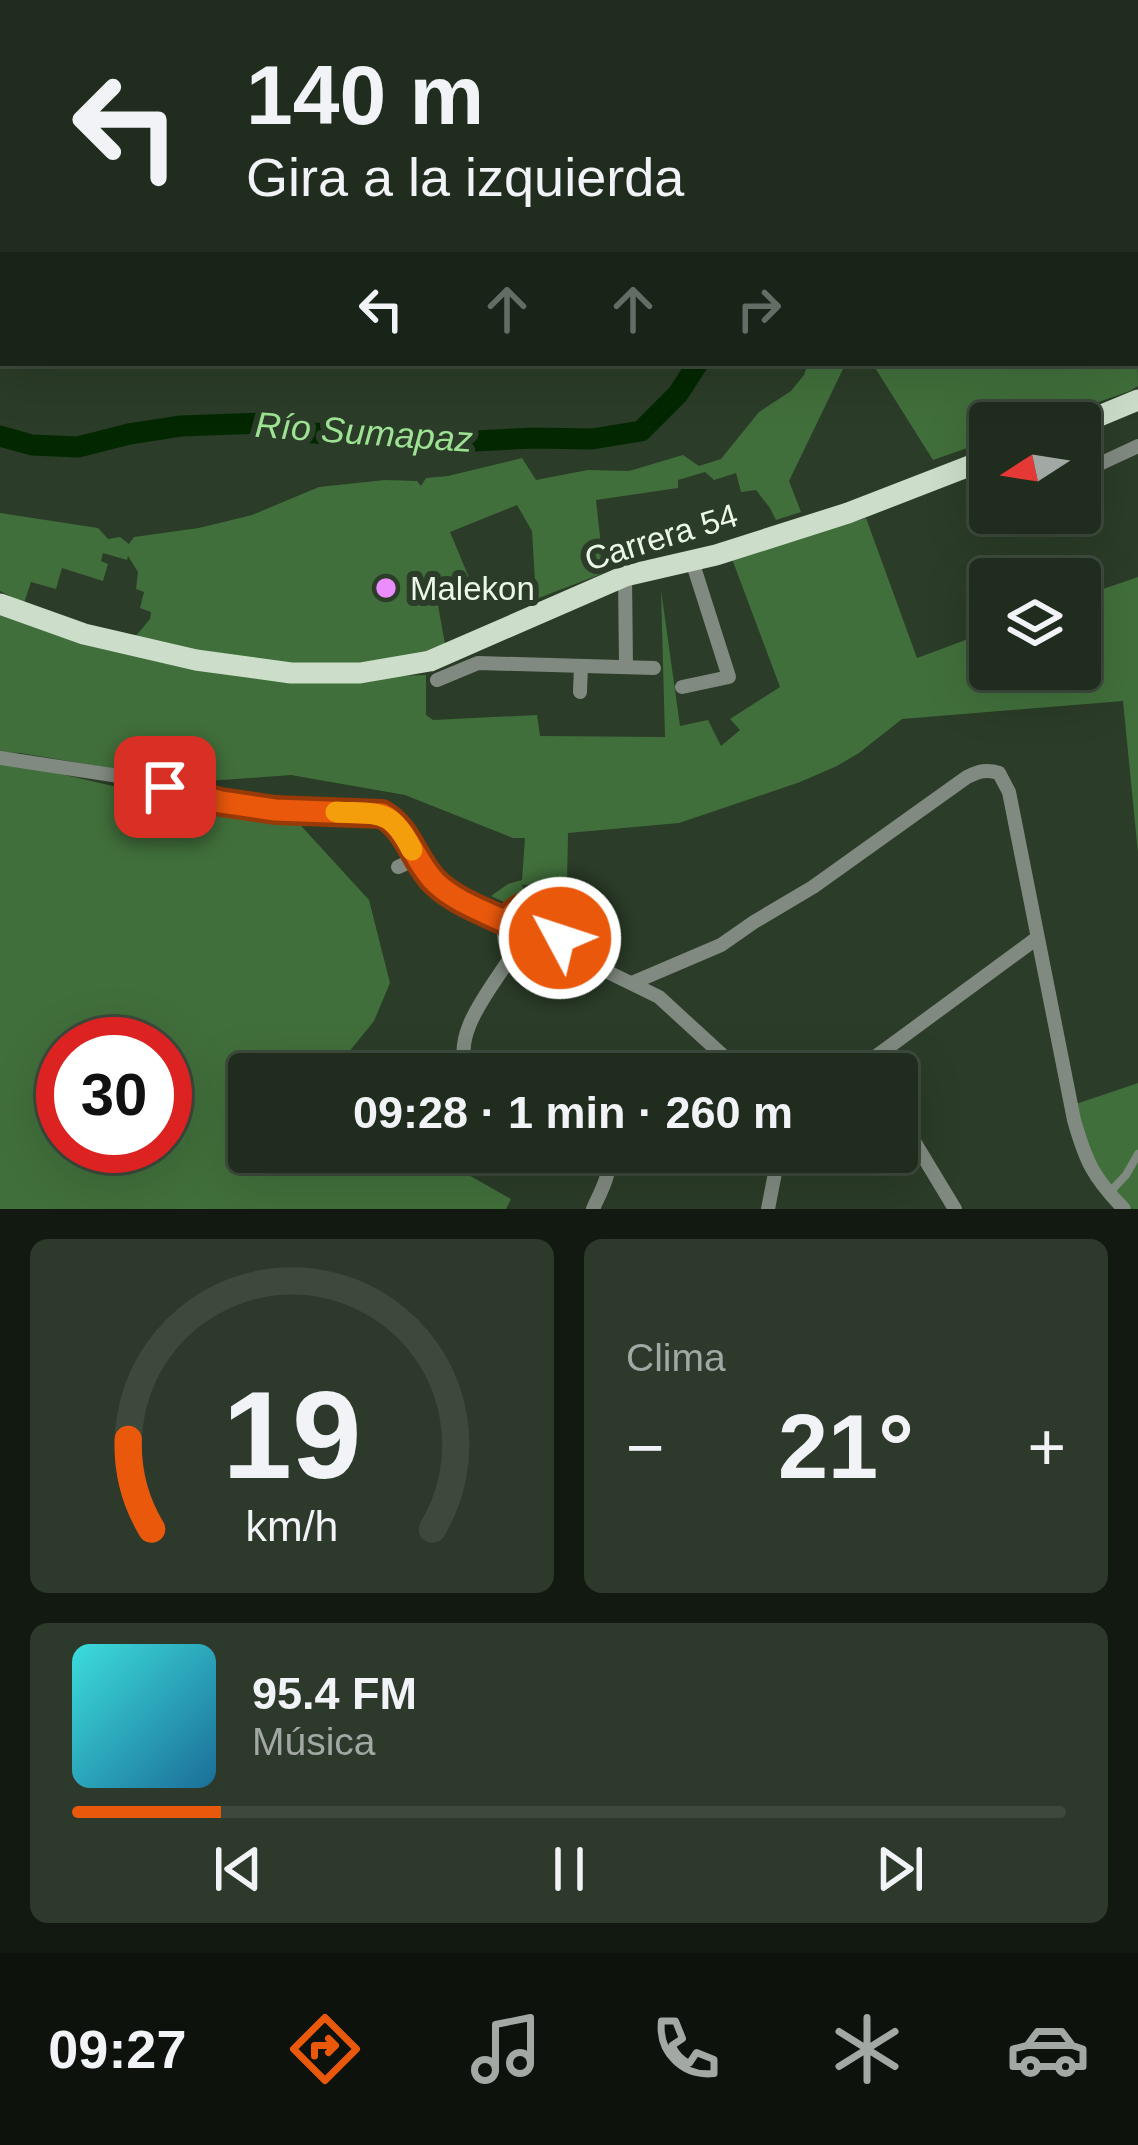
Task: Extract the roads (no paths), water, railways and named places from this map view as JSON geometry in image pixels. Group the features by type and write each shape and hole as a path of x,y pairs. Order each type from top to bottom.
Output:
{"main road":[{"path":"1101,418 1135,409"},
{"name":"Carrera 54","path":"0,604 84,634 196,660 291,673 360,673 430,661 626,576 848,513 969,466"}],"street":[{"path":"1101,463 1138,446"},
{"path":"682,687 729,677 692,561"},
{"path":"626,576 626,667"},
{"path":"437,680 478,663 654,668"},
{"path":"580,692 581,666"},
{"path":"0,758 118,776 221,802 275,810 382,814 395,821 416,859 438,885 506,922"},
{"path":"632,983 721,945 967,777 990,770 999,773 1009,792 1074,1120 1094,1175 1124,1209"},
{"path":"398,867 416,859"},
{"path":"526,905 544,908 560,929 557,947 538,961 518,959 505,940 506,922 526,905"},
{"path":"890,1053 1036,938"},
{"path":"557,947 671,1007 720,1053"},
{"path":"463,1053 464,1038 512,955"},
{"path":"918,1147 956,1209"},
{"path":"593,1209 608,1173"},
{"path":"768,1209 775,1173"}],"lane":[{"path":"1109,1193 1138,1154"}],"waterway":[{"name":"Río Sumapaz","path":"0,436 32,445 78,447 181,426 260,423 290,431 455,442 592,439 641,431 678,394 696,366"}],"place":[{"name":"Malekon","path":"386,588"}]}
